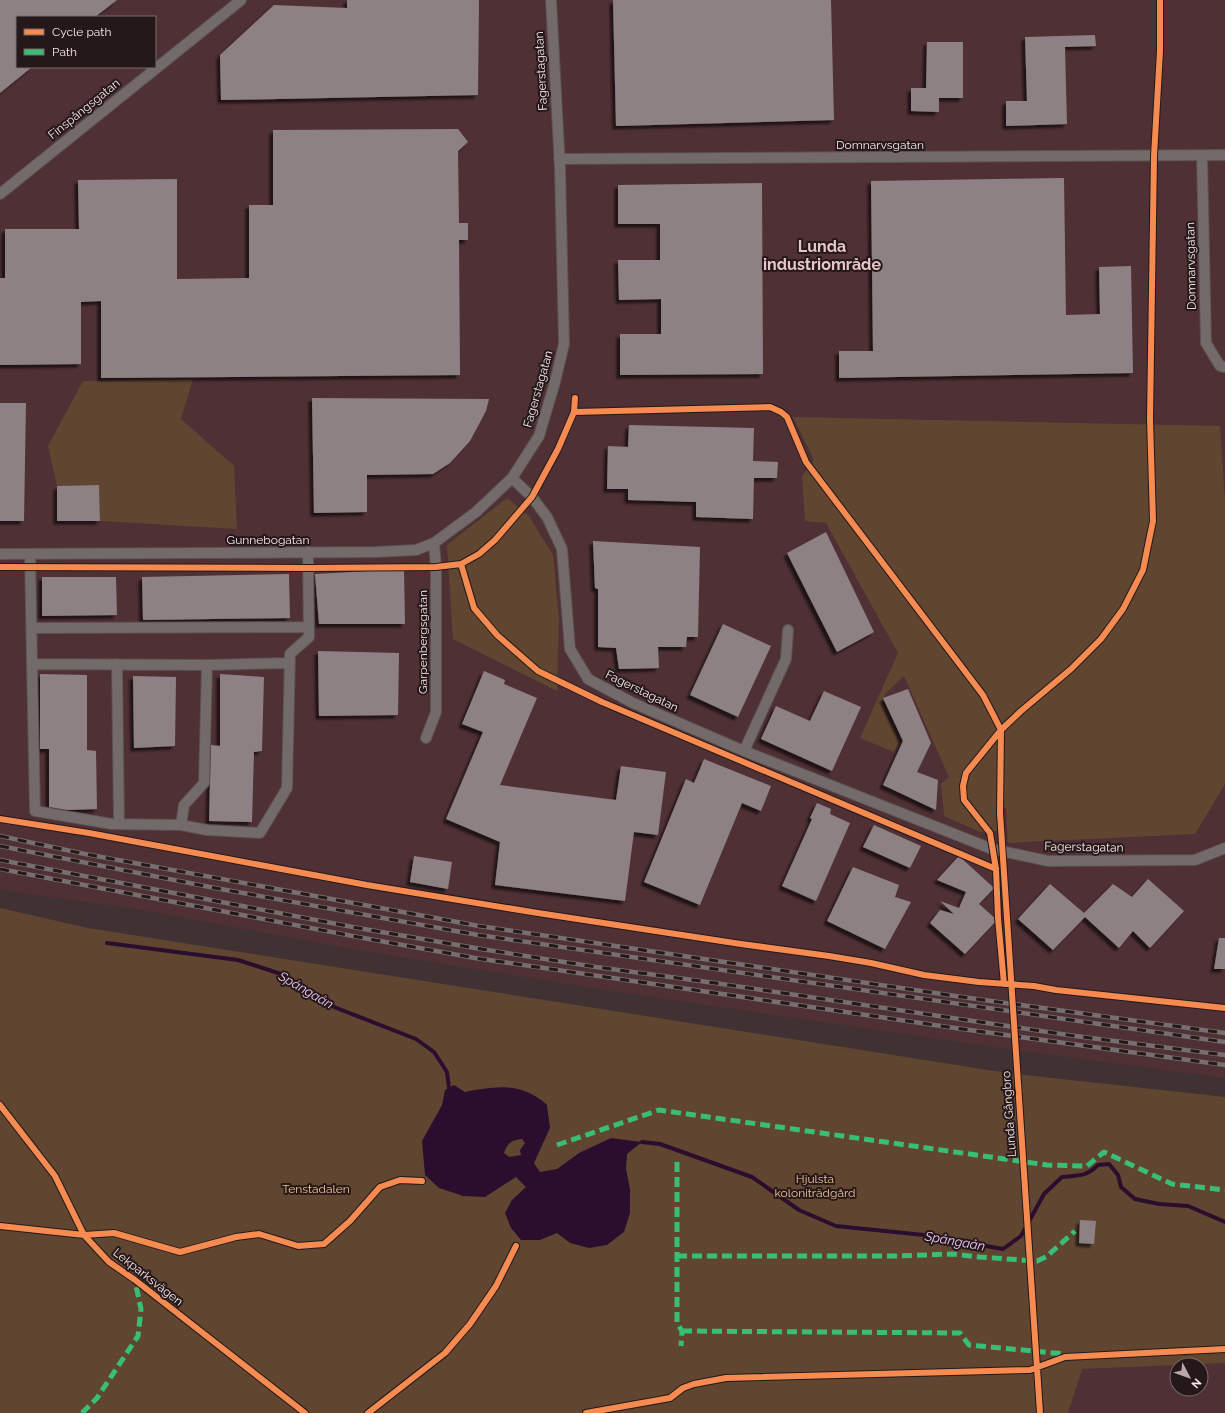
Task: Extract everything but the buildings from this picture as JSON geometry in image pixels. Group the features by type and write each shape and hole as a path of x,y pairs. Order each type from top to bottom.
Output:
{"street":[{"name":"Finspångsgatan","path":"0,194 241,0"},
{"name":"Fagerstagatan","path":"551,0 560,168 564,344 555,382 539,436 512,478 532,497 547,517 562,549 570,649 588,679 633,703 744,751 992,849 1048,861 1195,860 1225,848"},
{"name":"Domnarvsgatan","path":"1202,156 1206,343 1220,366 1225,367"},
{"name":"Domnarvsgatan","path":"559,159 1225,156"},
{"name":"Gunnebogatan","path":"0,554 376,552 416,550 434,543 476,512 512,478"},
{"name":"Garpenbergsgatan","path":"426,738 436,712 436,567 434,543"},
{"path":"30,554 35,811 119,824 181,826 207,830 260,833 287,788 290,654 309,637 308,552"},
{"path":"32,628 309,627"},
{"path":"744,751 786,659 788,630"},
{"path":"32,664 207,665 290,662"},
{"path":"117,664 119,824"},
{"path":"181,826 184,805 204,783 207,665"}],"shaded area":[{"name":"Lunda industriområde","path":"0,0 1225,0 1225,1078 1006,1049 597,989 351,949 136,909 0,890"},
{"path":"454,1085 465,1092 498,1087 518,1089 528,1092 547,1105 550,1128 534,1163 540,1172 557,1169 579,1153 611,1138 642,1142 627,1154 626,1169 630,1189 630,1213 624,1232 607,1245 589,1248 570,1243 557,1233 540,1240 521,1240 511,1228 505,1213 512,1200 526,1187 516,1177 485,1197 463,1196 439,1188 425,1175 422,1141 442,1105 445,1090","holes":["522,1139 525,1143 520,1150 521,1155 509,1157 504,1153 508,1144 515,1140"]},
{"path":"1209,1363 1225,1363 1225,1413 1068,1413 1082,1369 1169,1365 1169,1397 1209,1397"}],"green space":[{"path":"193,379 181,419 234,466 237,529 100,521 99,485 57,486 48,446 83,381"},
{"path":"793,417 1220,426 1225,501 1225,784 1195,834 1008,843 1006,808 996,810 997,831 980,832 944,816 941,784 949,777 904,676 885,694 881,704 899,741 894,752 860,738 898,653 826,523 805,521 802,476 814,460"},
{"path":"507,498 529,516 553,555 559,619 557,691 453,639 447,545"},
{"name":"Tenstadalen","path":"0,908 88,928 1007,1073 1225,1097 1225,1363 1209,1364 1209,1357 1169,1357 1169,1365 1082,1369 1068,1413 0,1413"}],"waterway":[{"name":"Spångaån","path":"107,943 238,960 284,975 334,1007 416,1039 434,1052 447,1072 449,1088"},
{"name":"Spångaån","path":"642,1142 660,1144 752,1177 799,1210 836,1226 924,1235 1003,1249 1021,1236 1044,1194 1062,1177 1086,1174 1098,1165 1109,1164 1118,1175 1121,1187 1135,1199 1159,1204 1188,1206 1225,1222"}],"railway":[{"path":"0,836 85,854 479,926 962,997 1225,1033"},
{"path":"0,846 215,888 478,935 1225,1042"},
{"path":"0,860 358,928 475,948 596,967 1075,1036 1225,1055"},
{"path":"0,869 475,958 955,1028 1225,1065"}],"marked path":[{"path":"557,1145 659,1110 1047,1165 1087,1166 1104,1152 1172,1184 1225,1190"},
{"path":"677,1162 677,1323 682,1331 681,1346"},
{"path":"677,1256 898,1256 952,1254 1037,1261 1046,1257 1075,1231"},
{"path":"82,1413 97,1398 138,1336 141,1309 135,1281"},
{"path":"682,1331 960,1333 969,1345 1065,1354"}],"cycle path":[{"path":"1004,984 998,918 996,869 990,833 964,800 963,786 966,773 1001,730 1071,669 1101,639 1123,609 1143,570 1153,521 1150,419 1154,156 1160,51 1160,0"},
{"name":"Lunda Gångbro","path":"575,398 574,412 770,407 781,412 787,417 806,462 983,695 1001,730 1000,813 1040,1413"},
{"path":"0,567 308,568 436,567 461,564 479,554 495,540 532,497 558,449 574,412"},
{"path":"461,564 474,608 497,635 538,671 602,702 996,869"},
{"path":"0,819 89,833 367,885 538,913 829,956 871,963 924,975 1225,1008"},
{"name":"Lekparksvägen","path":"0,1105 55,1176 84,1235 109,1262 135,1280 305,1413"},
{"path":"0,1226 84,1235 114,1233 180,1252 236,1237 259,1234 298,1246 324,1244 350,1221 380,1187 400,1180 422,1181"},
{"path":"368,1413 445,1353 470,1324 496,1286 516,1246"},
{"path":"586,1413 670,1398 683,1388 694,1384 726,1378 1030,1370 1065,1357 1225,1349"}],"district":[{"name":"Lunda industriområde","path":"822,255"}],"park label":[{"name":"Hjulsta koloniträdgård","path":"815,1186"}]}
